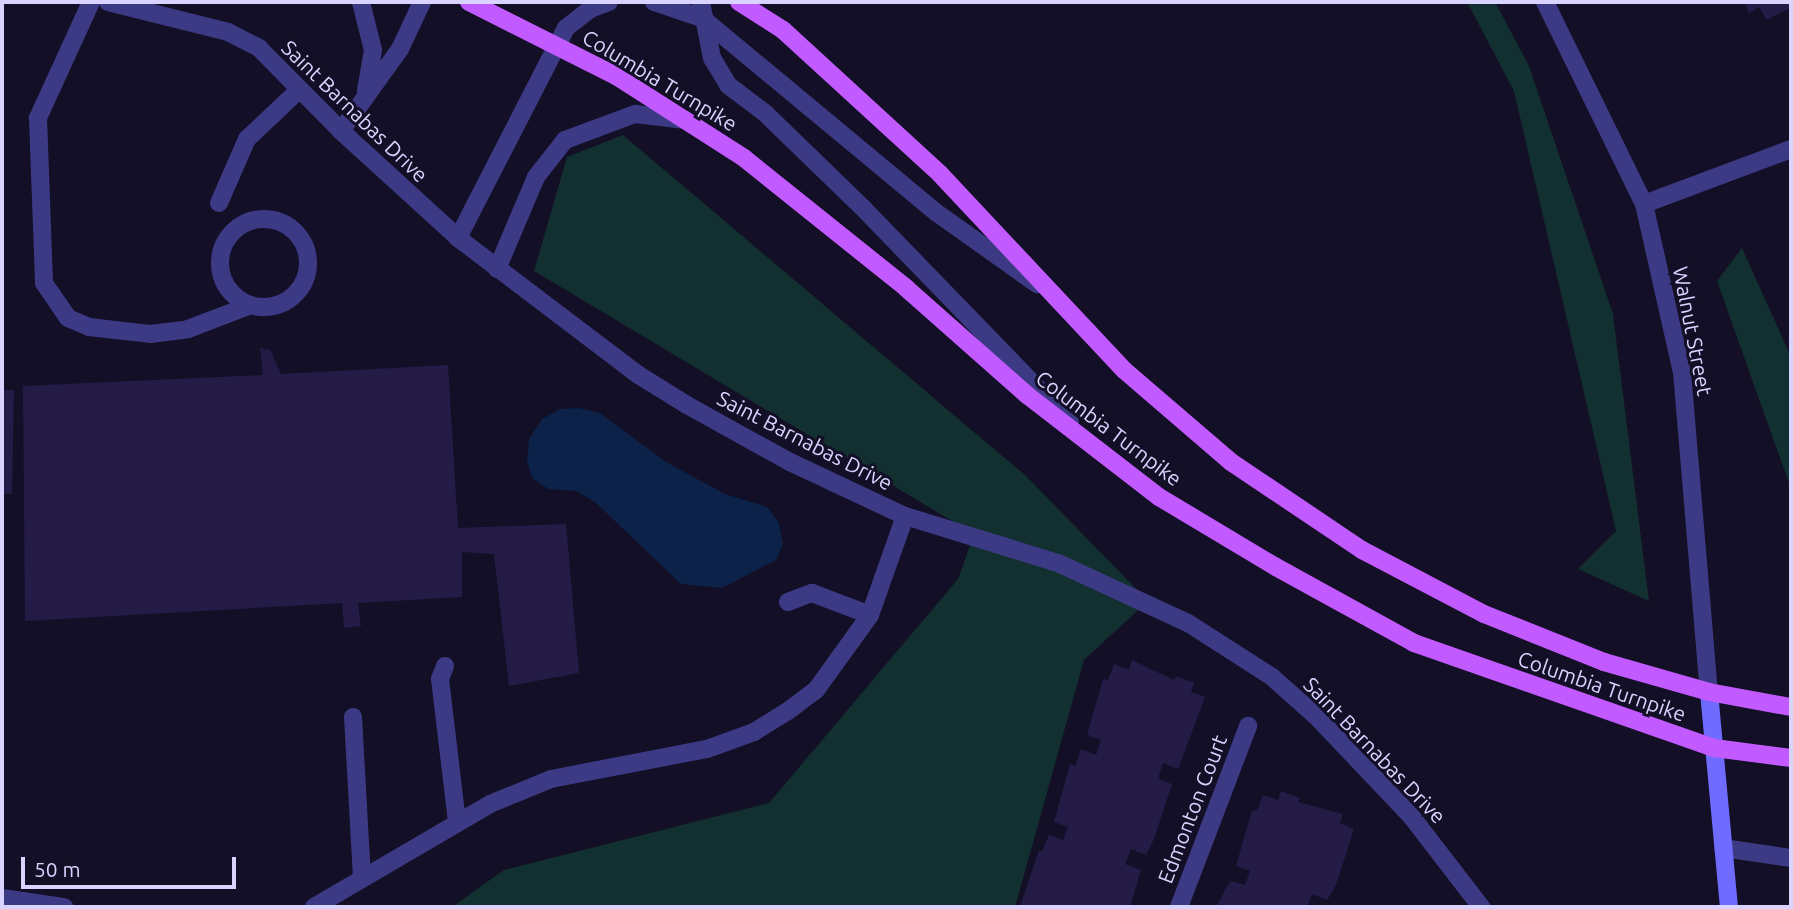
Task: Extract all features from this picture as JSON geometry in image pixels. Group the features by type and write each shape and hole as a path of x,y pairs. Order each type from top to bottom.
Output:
{"main road":[{"name":"Columbia Turnpike","path":"470,2 557,44 688,120 744,158 906,288 1089,443 1159,497 1414,643 1714,748 1791,758"},
{"name":"Columbia Turnpike","path":"739,2 783,30 940,174 1124,370 1231,462 1362,550 1496,619 1604,662 1709,692 1791,708"},
{"path":"1709,692 1729,907"}],"street":[{"path":"91,2 38,118 36,153 44,283 68,318 89,327 150,334 188,329 251,305 280,304 303,285 308,271 303,242 281,222 252,220 229,236 222,249 222,276 228,289 251,305"},
{"name":"Saint Barnabas Drive","path":"108,2 228,32 259,48 341,131 457,238 636,374 687,405 790,462 905,516 1058,563 1188,623 1272,677 1316,716 1411,816 1481,907"},
{"path":"361,2 373,50 366,93"},
{"path":"341,131 400,49 422,2"},
{"path":"457,238 566,27 590,9 609,2"},
{"path":"654,2 701,10 927,205 1054,296"},
{"name":"Walnut Street","path":"1545,2 1644,204 1682,372 1709,692"},
{"path":"701,10 712,58 728,85 765,113 964,307 1089,443"},
{"path":"219,202 247,139 299,90"},
{"path":"497,269 536,177 565,139 635,114 688,120"},
{"path":"1644,204 1791,149"},
{"path":"314,907 457,822 551,779 707,749 754,732 816,690 870,615 905,516"},
{"path":"788,602 812,593 870,615"},
{"path":"444,666 440,679 457,822"},
{"path":"353,717 362,877"},
{"name":"Edmonton Court","path":"1179,907 1248,726"},
{"path":"1723,848 1791,858"},
{"path":"2,898 64,907"}],"green space":[{"path":"1467,2 1495,2 1529,66 1613,314 1649,601 1578,569 1616,531 1514,91"},
{"path":"623,135 1026,476 1148,601 1084,660 1015,907 452,907 504,870 769,803 958,579 974,534 534,271 567,157"},
{"path":"1742,248 1791,357 1790,486 1717,281"}],"water":[{"path":"579,408 600,413 666,462 725,494 767,507 779,523 783,544 776,560 722,588 681,584 595,502 576,491 548,489 532,478 527,460 529,439 542,419 560,409"}],"building":[{"path":"1744,2 1789,2 1791,7 1767,20 1759,7 1749,13"},
{"path":"260,348 270,350 281,374 448,365 458,528 566,524 579,673 509,686 494,554 462,552 462,597 358,603 361,626 344,628 342,603 25,621 23,386 263,375"},
{"path":"2,390 14,390 12,494 2,494"},
{"path":"1132,660 1174,680 1176,676 1194,683 1191,692 1205,697 1178,769 1163,763 1158,779 1172,784 1154,839 1146,855 1131,849 1125,864 1141,870 1130,907 1020,907 1039,850 1042,851 1049,835 1063,840 1068,827 1054,822 1070,764 1075,766 1081,749 1096,755 1101,740 1087,735 1103,679 1108,680 1114,664 1129,670"},
{"path":"1281,791 1300,798 1298,802 1343,814 1340,823 1354,829 1336,885 1327,900 1312,894 1307,907 1216,907 1230,881 1245,885 1250,871 1236,866 1252,810 1257,811 1263,795 1278,800"}]}
